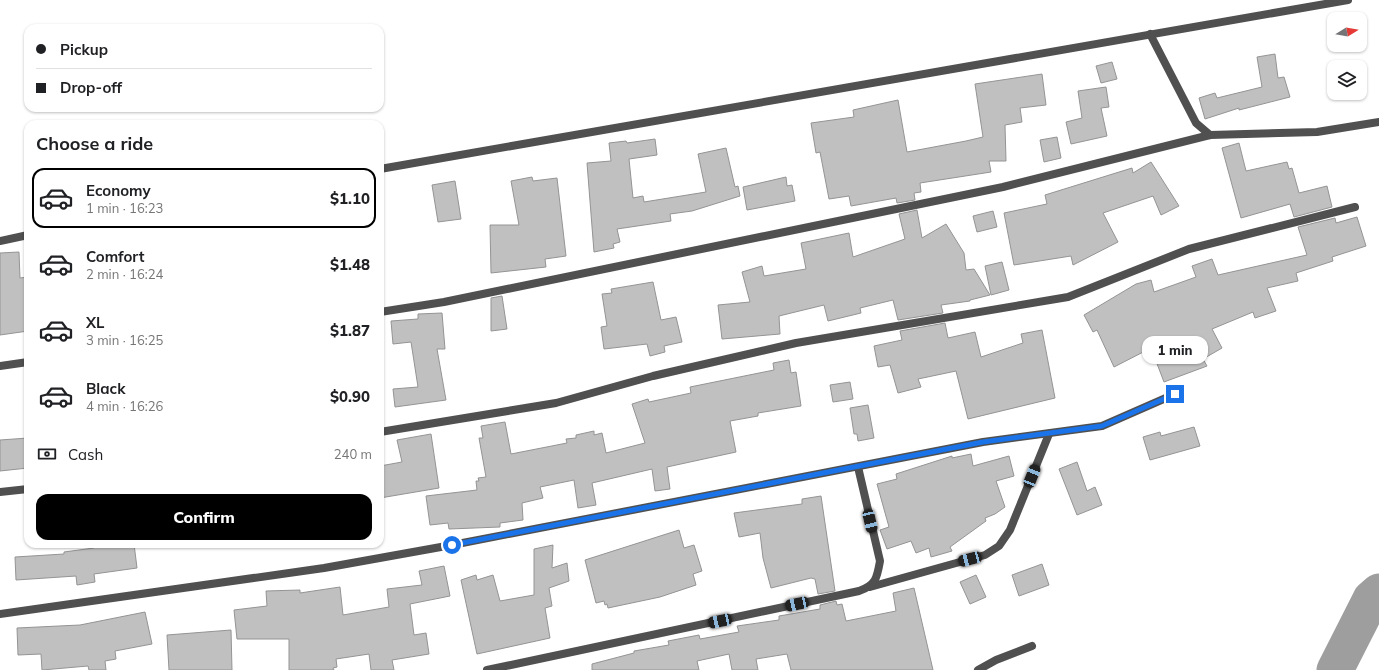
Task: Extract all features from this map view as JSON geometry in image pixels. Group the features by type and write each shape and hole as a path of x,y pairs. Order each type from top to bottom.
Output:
{"street":[{"path":"384,169 1348,0"},
{"path":"1150,34 1196,123 1210,135"},
{"path":"384,311 444,302 1003,187 1210,135 1317,132 1379,122"},
{"path":"384,431 556,403 653,376 796,343 1068,297 1189,249 1355,208"},
{"path":"0,241 24,236"},
{"path":"0,366 24,363"},
{"path":"0,614 331,567 983,442 1102,426 1175,394"},
{"path":"487,670 859,591 985,555 999,546 1010,530 1049,434"},
{"path":"858,467 880,561 878,575 870,587"},
{"path":"0,492 24,489"},
{"path":"978,670 996,660 1032,646"}],"building":[{"path":"1275,54 1278,78 1284,77 1290,97 1239,110 1239,108 1205,119 1199,98 1215,93 1217,98 1262,87 1257,57"},
{"path":"1112,62 1117,79 1101,83 1096,66"},
{"path":"1042,74 1046,105 1020,108 1022,122 1005,125 1006,161 989,161 991,172 920,183 921,192 914,193 915,200 897,203 896,198 851,206 849,196 829,199 820,152 816,153 811,123 854,117 853,110 898,100 907,152 966,141 983,137 975,84"},
{"path":"1106,87 1109,107 1101,108 1107,136 1071,144 1066,122 1082,118 1078,91"},
{"path":"1057,137 1061,158 1044,162 1040,140"},
{"path":"655,139 657,155 629,159 633,198 643,196 644,202 706,192 698,154 726,148 735,187 738,186 740,196 692,211 670,214 671,221 617,229 620,242 613,244 614,248 594,252 587,163 611,161 609,143 626,141 627,143"},
{"path":"1239,143 1246,171 1287,162 1289,169 1292,168 1299,193 1327,186 1332,207 1294,217 1290,204 1241,218 1222,148"},
{"path":"1151,162 1179,206 1161,215 1153,196 1103,213 1118,242 1073,265 1071,256 1014,265 1004,213 1047,204 1045,195 1132,168 1133,173"},
{"path":"532,177 533,181 557,178 566,256 545,259 546,267 491,273 490,225 519,225 511,181"},
{"path":"786,177 787,186 792,185 795,201 747,210 743,187"},
{"path":"455,181 461,219 438,222 432,185"},
{"path":"917,210 922,238 946,224 964,253 966,270 974,269 990,295 970,301 941,305 943,313 898,320 893,300 860,308 861,313 828,321 824,305 779,316 780,334 722,339 718,305 750,302 742,272 762,266 764,276 806,269 801,243 849,233 853,257 905,239 899,214"},
{"path":"993,211 997,227 977,232 973,216"},
{"path":"1357,217 1366,246 1332,257 1333,261 1296,273 1298,281 1267,288 1276,311 1255,318 1253,312 1212,329 1222,348 1203,359 1207,366 1164,382 1151,348 1114,367 1097,330 1093,332 1084,315 1136,284 1151,280 1154,292 1196,277 1192,266 1212,259 1218,275 1307,255 1298,227 1335,218 1336,223"},
{"path":"19,252 20,278 24,278 24,332 0,335 0,253"},
{"path":"1002,262 1009,290 991,295 985,266"},
{"path":"653,282 661,320 676,317 682,342 664,346 665,352 650,356 647,344 604,349 601,327 607,326 602,294 612,293 611,289"},
{"path":"502,296 507,329 491,331 491,298"},
{"path":"442,313 445,349 437,349 446,400 395,407 393,389 418,387 411,342 393,344 391,321 418,319 418,314"},
{"path":"945,323 948,338 975,332 981,357 1023,343 1021,334 1042,330 1055,398 968,419 956,371 918,379 921,387 898,393 890,365 878,367 874,346 902,340 900,331"},
{"path":"789,360 791,373 796,372 801,406 758,413 758,416 730,421 736,452 667,467 670,489 655,491 652,469 592,483 596,505 578,508 574,480 540,487 543,498 522,503 523,520 500,523 500,527 449,529 448,523 430,525 426,496 477,490 476,481 479,481 478,478 486,477 479,438 483,438 481,426 505,422 511,454 567,443 566,439 576,438 576,435 594,431 594,435 602,433 606,453 645,443 632,404 648,399 649,402 691,393 690,387 774,370 773,363"},
{"path":"850,382 853,399 833,402 830,385"},
{"path":"868,405 874,438 858,441 857,434 854,434 850,408"},
{"path":"1194,427 1200,446 1150,460 1143,437 1160,432 1161,436"},
{"path":"431,434 439,488 384,497 384,465 402,462 397,440"},
{"path":"24,438 24,468 0,471 0,440"},
{"path":"971,454 973,466 1009,456 1014,476 996,481 1005,507 995,514 985,518 986,521 950,547 952,551 931,557 929,548 916,553 911,541 887,549 880,530 889,527 877,484 897,479 896,474 952,456 952,458"},
{"path":"1077,462 1087,491 1095,487 1102,505 1077,515 1059,469"},
{"path":"821,496 835,591 818,594 815,579 811,578 771,588 763,558 760,533 739,537 734,513 802,504 802,499"},
{"path":"679,530 684,548 694,545 702,571 693,574 696,585 660,597 608,608 604,601 596,603 585,560"},
{"path":"553,545 552,568 567,563 569,581 549,588 552,606 545,608 550,638 477,654 461,580 476,575 477,580 493,575 500,601 534,595 534,549"},
{"path":"94,548 134,548 137,568 94,574 95,582 77,585 76,576 16,580 15,557 64,554 64,552"},
{"path":"1042,564 1049,585 1019,596 1012,575"},
{"path":"444,566 450,596 410,604 414,635 426,633 429,654 392,660 394,670 371,670 369,654 336,659 337,667 333,668 334,670 289,670 289,639 237,639 234,610 267,606 266,591 300,590 300,593 340,587 343,615 389,607 387,589 422,585 419,571"},
{"path":"976,575 986,597 970,604 960,582"},
{"path":"914,588 933,670 791,670 787,654 756,659 758,670 732,670 729,654 697,661 699,670 592,670 592,664 634,653 634,651 669,645 668,641 699,635 700,639 739,632 737,626 779,620 779,616 820,609 820,605 836,601 837,605 842,604 846,621 896,611 893,593"},
{"path":"145,612 152,644 115,651 116,659 105,661 106,670 89,670 88,666 42,670 41,654 18,655 17,628 80,625"},
{"path":"231,630 232,670 169,670 167,635"}],"waterway":[{"path":"1335,670 1371,599 1379,592"}],"route":[{"path":"452,545 983,442 1102,426 1175,394"}]}
